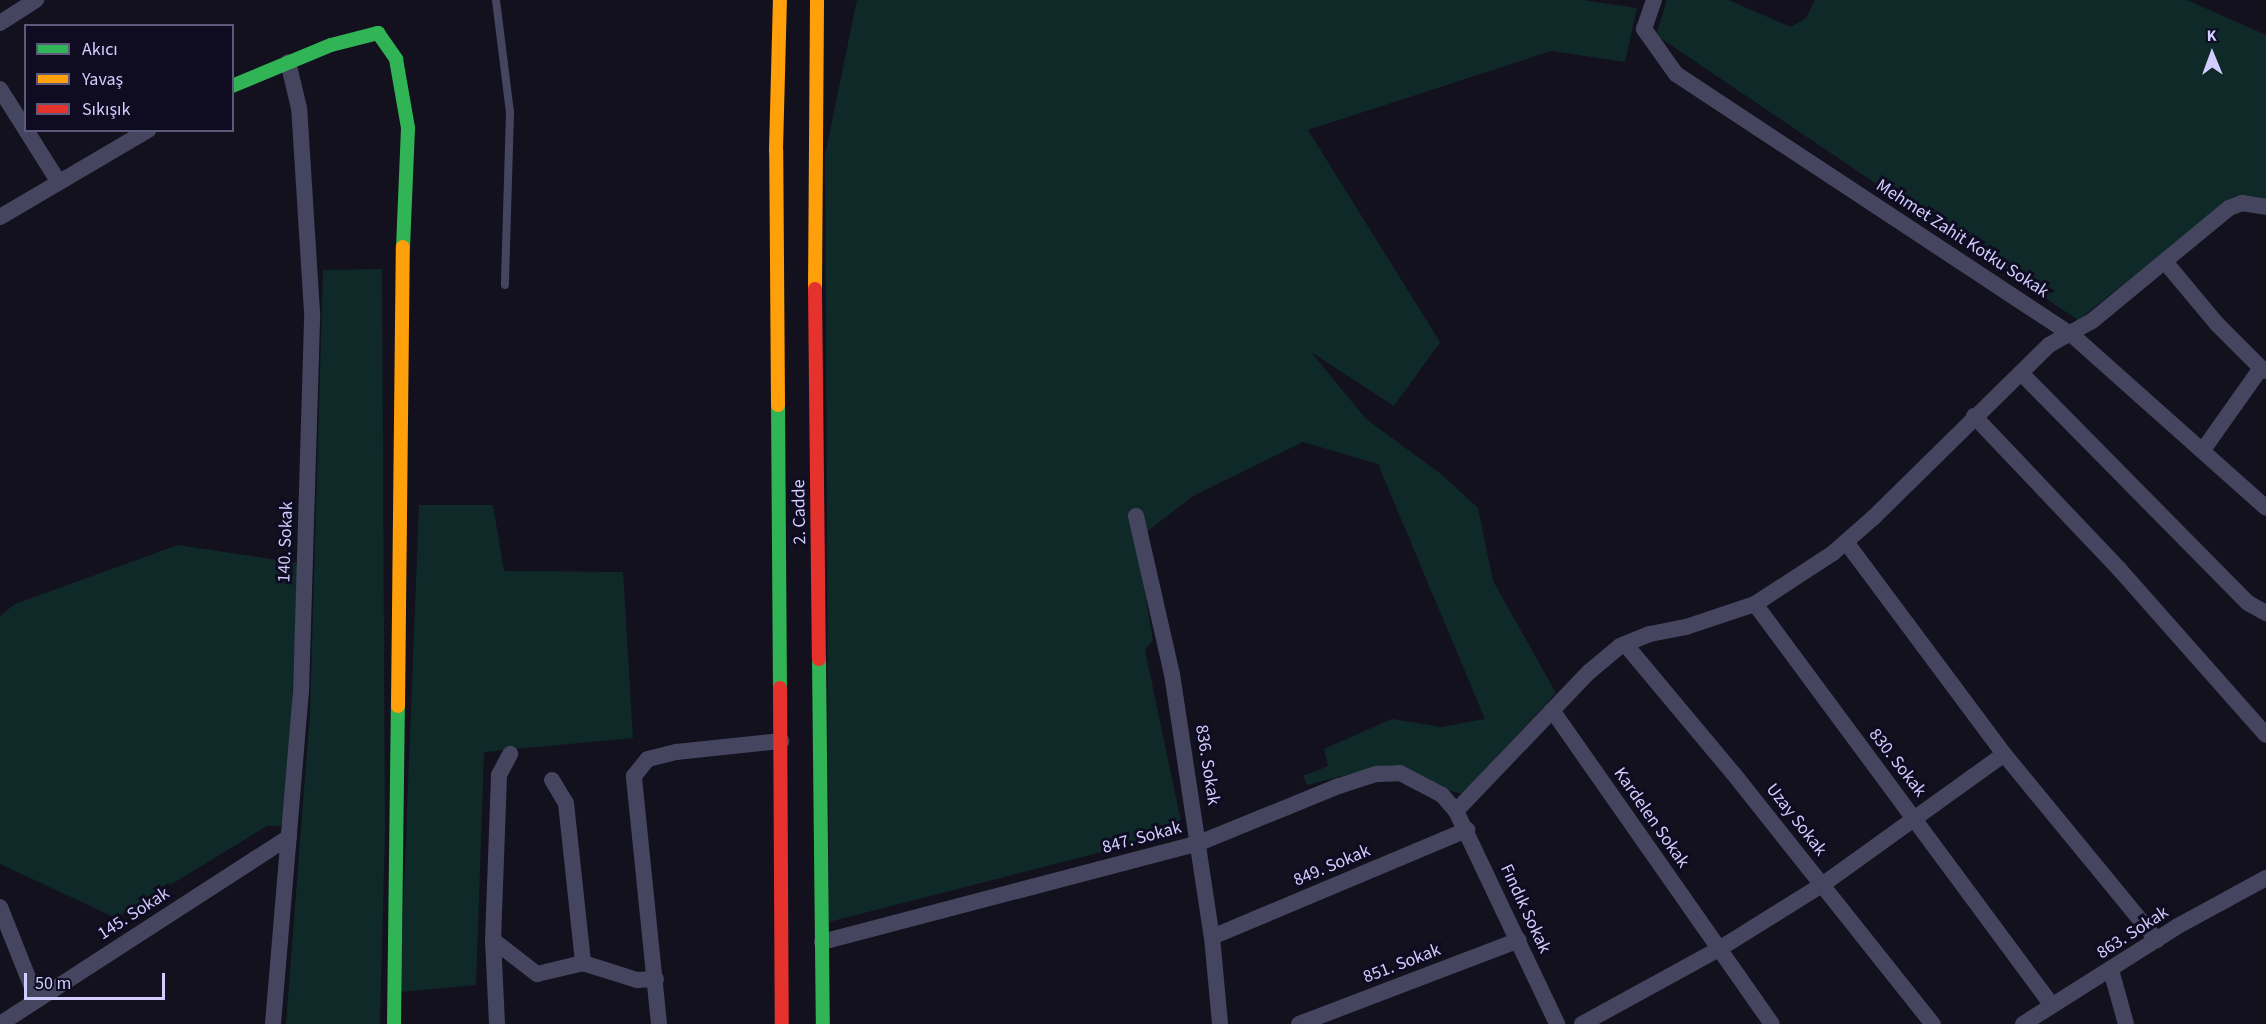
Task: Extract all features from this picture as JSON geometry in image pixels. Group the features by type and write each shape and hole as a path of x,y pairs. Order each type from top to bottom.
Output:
{"main road":[{"name":"2. Cadde","path":"780,0 776,162 782,1024"},
{"name":"2. Cadde","path":"817,0 814,173 823,1024"},
{"path":"234,85 288,62 378,33 396,59 408,128 403,210 394,1024"}],"street":[{"path":"0,23 36,0"},
{"name":"Mehmet Zahit Kotku Sokak","path":"1652,5 1644,29 1676,74 2071,334 2266,508"},
{"name":"140. Sokak","path":"273,1024 301,692 312,312 299,108 288,62"},
{"path":"0,89 24,127"},
{"path":"27,132 58,181"},
{"path":"0,217 144,132"},
{"path":"1456,811 1589,672 1625,644 1650,634 1686,627 1755,604 1846,542 2049,345 2071,334 2166,263 2229,208 2242,203 2265,206"},
{"path":"2166,263 2217,324 2264,370 2203,450"},
{"path":"2021,373 2248,603 2266,613"},
{"path":"1974,416 2120,570 2266,735"},
{"name":"836. Sokak","path":"1136,516 1173,674 1212,937 1220,1024"},
{"path":"1846,542 2004,754 2157,940"},
{"name":"830. Sokak","path":"1755,604 2052,1005"},
{"name":"Uzay Sokak","path":"1625,644 1933,1024"},
{"name":"Kardelen Sokak","path":"1551,710 1772,1024"},
{"path":"659,1024 634,776 648,759 676,752 781,741"},
{"path":"497,1024 493,940 499,775 510,754"},
{"path":"1582,1024 1719,949 1822,885 1913,816 2004,754"},
{"name":"847. Sokak","path":"822,942 1199,843 1377,774 1400,773 1416,778 1442,795 1456,811"},
{"path":"552,780 566,803 583,963"},
{"name":"Fındık Sokak","path":"1456,811 1557,1024"},
{"name":"849. Sokak","path":"1212,937 1467,830"},
{"name":"145. Sokak","path":"0,1024 289,837"},
{"name":"863. Sokak","path":"2023,1024 2157,940 2266,878"},
{"path":"0,907 37,1000"},
{"path":"493,940 537,974 583,963 637,980 656,979"},
{"name":"851. Sokak","path":"1299,1024 1519,940"},
{"path":"2111,970 2127,1024"}],"lane":[{"path":"496,0 510,112 505,285"}],"green space":[{"path":"857,0 1583,0 1637,8 1625,62 1551,51 1308,130 1440,342 1394,406 1311,352 1366,419 1441,474 1478,508 1493,581 1556,693 1462,794 1369,769 1307,785 1303,776 1328,766 1324,749 1392,719 1441,727 1485,719 1378,464 1303,442 1193,496 1136,540 1153,640 1145,650 1183,831 829,922 825,155"},
{"path":"1667,0 1728,0 1791,27 1806,18 1815,0 2187,0 2266,35 2266,206 2235,197 2078,320 1656,35"},
{"path":"382,269 385,831 380,1024 286,1024 310,712 323,270"},
{"path":"419,505 493,505 504,571 623,572 633,738 484,752 476,985 400,992"},
{"path":"178,545 298,563 288,797 281,826 267,826 116,918 0,864 0,616 15,604"}],"traffic: fast":[{"path":"234,85 331,45 378,33 396,59 408,128 403,247"},
{"path":"778,405 780,688"},
{"path":"819,659 823,1024"},
{"path":"394,1024 398,706"}],"traffic: slow":[{"path":"778,405 776,150 780,0"},
{"path":"815,289 817,0"},
{"path":"398,706 403,247"}],"traffic: jam":[{"path":"815,289 819,659"},
{"path":"780,688 782,1024"}]}
